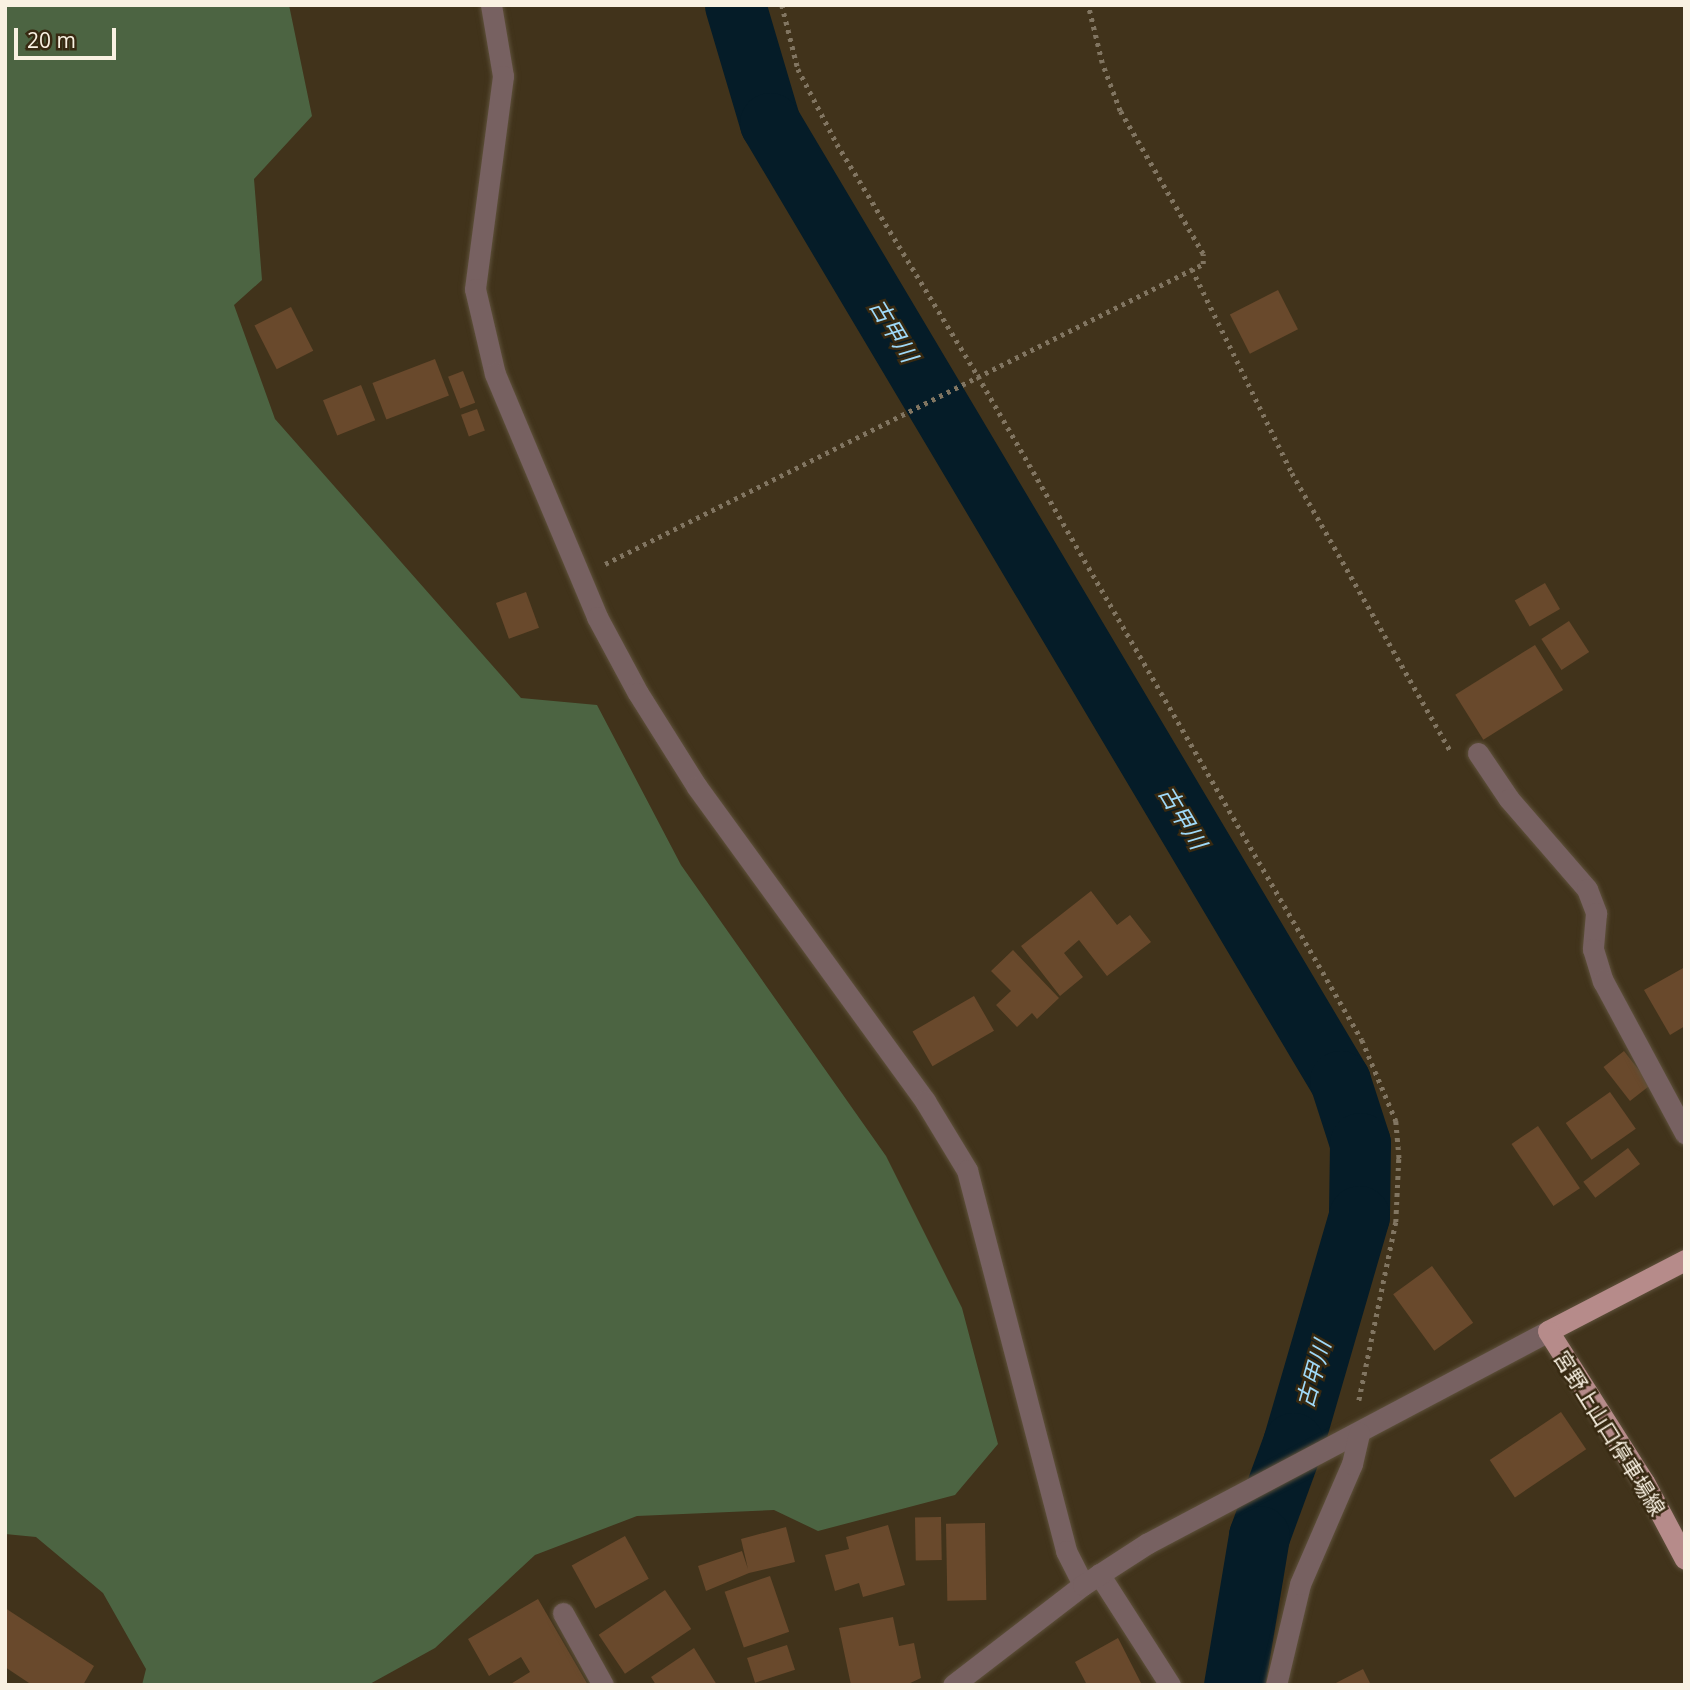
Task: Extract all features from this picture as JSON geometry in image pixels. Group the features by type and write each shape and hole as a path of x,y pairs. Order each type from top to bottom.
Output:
{"main road":[{"name":"宮野上山口停車場線","path":"1685,1260 1548,1331 1644,1482 1685,1559"}],"street":[{"path":"491,5 503,76 475,289 495,374 580,579 639,694 698,787 925,1101 967,1170 1066,1551 1170,1685"},
{"path":"1478,753 1509,799 1587,889 1596,913 1593,949 1603,981 1685,1133"},
{"path":"953,1685 1091,1580 1231,1498 1333,1447 1548,1331"},
{"path":"1276,1685 1300,1584 1352,1464 1359,1433"},
{"path":"563,1613 603,1685"}],"path":[{"path":"782,5 798,69 836,144 978,376 1356,1028 1396,1121 1396,1222 1370,1334 1357,1411 1359,1433"},
{"path":"580,579 627,550 1202,264 1203,254 1120,111 1102,63 1088,5"},
{"path":"1192,269 1292,473 1458,763 1478,753"}],"green space":[{"path":"5,5 289,5 312,116 254,179 262,280 234,305 275,419 521,698 597,705 681,865 886,1156 962,1308 998,1444 955,1495 818,1531 774,1510 637,1516 535,1555 435,1648 368,1685 142,1685 146,1669 103,1593 36,1537 5,1534"}],"building":[{"path":"1278,290 1298,329 1250,354 1230,315"},
{"path":"291,307 313,351 277,369 254,326"},
{"path":"435,359 449,395 386,419 372,383"},
{"path":"463,371 475,403 460,408 448,377"},
{"path":"361,385 375,420 337,436 323,400"},
{"path":"477,409 485,431 469,436 461,415"},
{"path":"1545,583 1560,609 1530,626 1515,600"},
{"path":"526,592 539,628 509,639 496,603"},
{"path":"1569,621 1589,652 1561,670 1541,639"},
{"path":"1535,645 1563,690 1483,740 1455,695"},
{"path":"1091,891 1117,925 1130,915 1151,942 1107,976 1079,940 1064,953 1083,977 1060,996 1021,946"},
{"path":"1013,950 1059,998 1037,1019 1032,1013 1017,1027 996,1005 1011,991 991,971"},
{"path":"1685,967 1685,1026 1670,1035 1644,990"},
{"path":"974,996 994,1031 933,1066 913,1032"},
{"path":"1624,1051 1650,1085 1630,1101 1604,1067"},
{"path":"1610,1092 1636,1129 1592,1160 1566,1123"},
{"path":"1538,1126 1580,1188 1553,1206 1511,1144"},
{"path":"1628,1148 1640,1164 1595,1198 1583,1182"},
{"path":"1432,1266 1473,1323 1434,1351 1393,1294"},
{"path":"1561,1412 1586,1449 1515,1497 1490,1460"},
{"path":"915,1517 941,1517 942,1560 916,1560"},
{"path":"985,1523 986,1600 947,1601 946,1524"},
{"path":"888,1525 905,1585 863,1597 859,1583 835,1591 825,1555 849,1549 846,1537"},
{"path":"786,1527 795,1562 749,1573 706,1591 698,1566 742,1551 748,1569 741,1539"},
{"path":"625,1536 649,1579 595,1608 572,1566"},
{"path":"770,1576 789,1632 744,1647 725,1592"},
{"path":"665,1590 691,1629 625,1674 599,1635"},
{"path":"538,1599 588,1685 509,1685 530,1672 521,1657 489,1676 468,1639"},
{"path":"5,1608 94,1666 83,1685 32,1685 5,1667"},
{"path":"893,1617 899,1646 914,1643 921,1678 906,1685 851,1685 839,1628"},
{"path":"1118,1638 1142,1685 1087,1685 1075,1662"},
{"path":"787,1645 795,1670 755,1683 747,1658"},
{"path":"694,1648 717,1685 656,1685 651,1677"},
{"path":"1363,1669 1371,1685 1332,1685"}],"waterway":[{"name":"古甲川","path":"735,5 770,123 1340,1081 1360,1143 1359,1216 1293,1443 1259,1536 1234,1685"}]}
